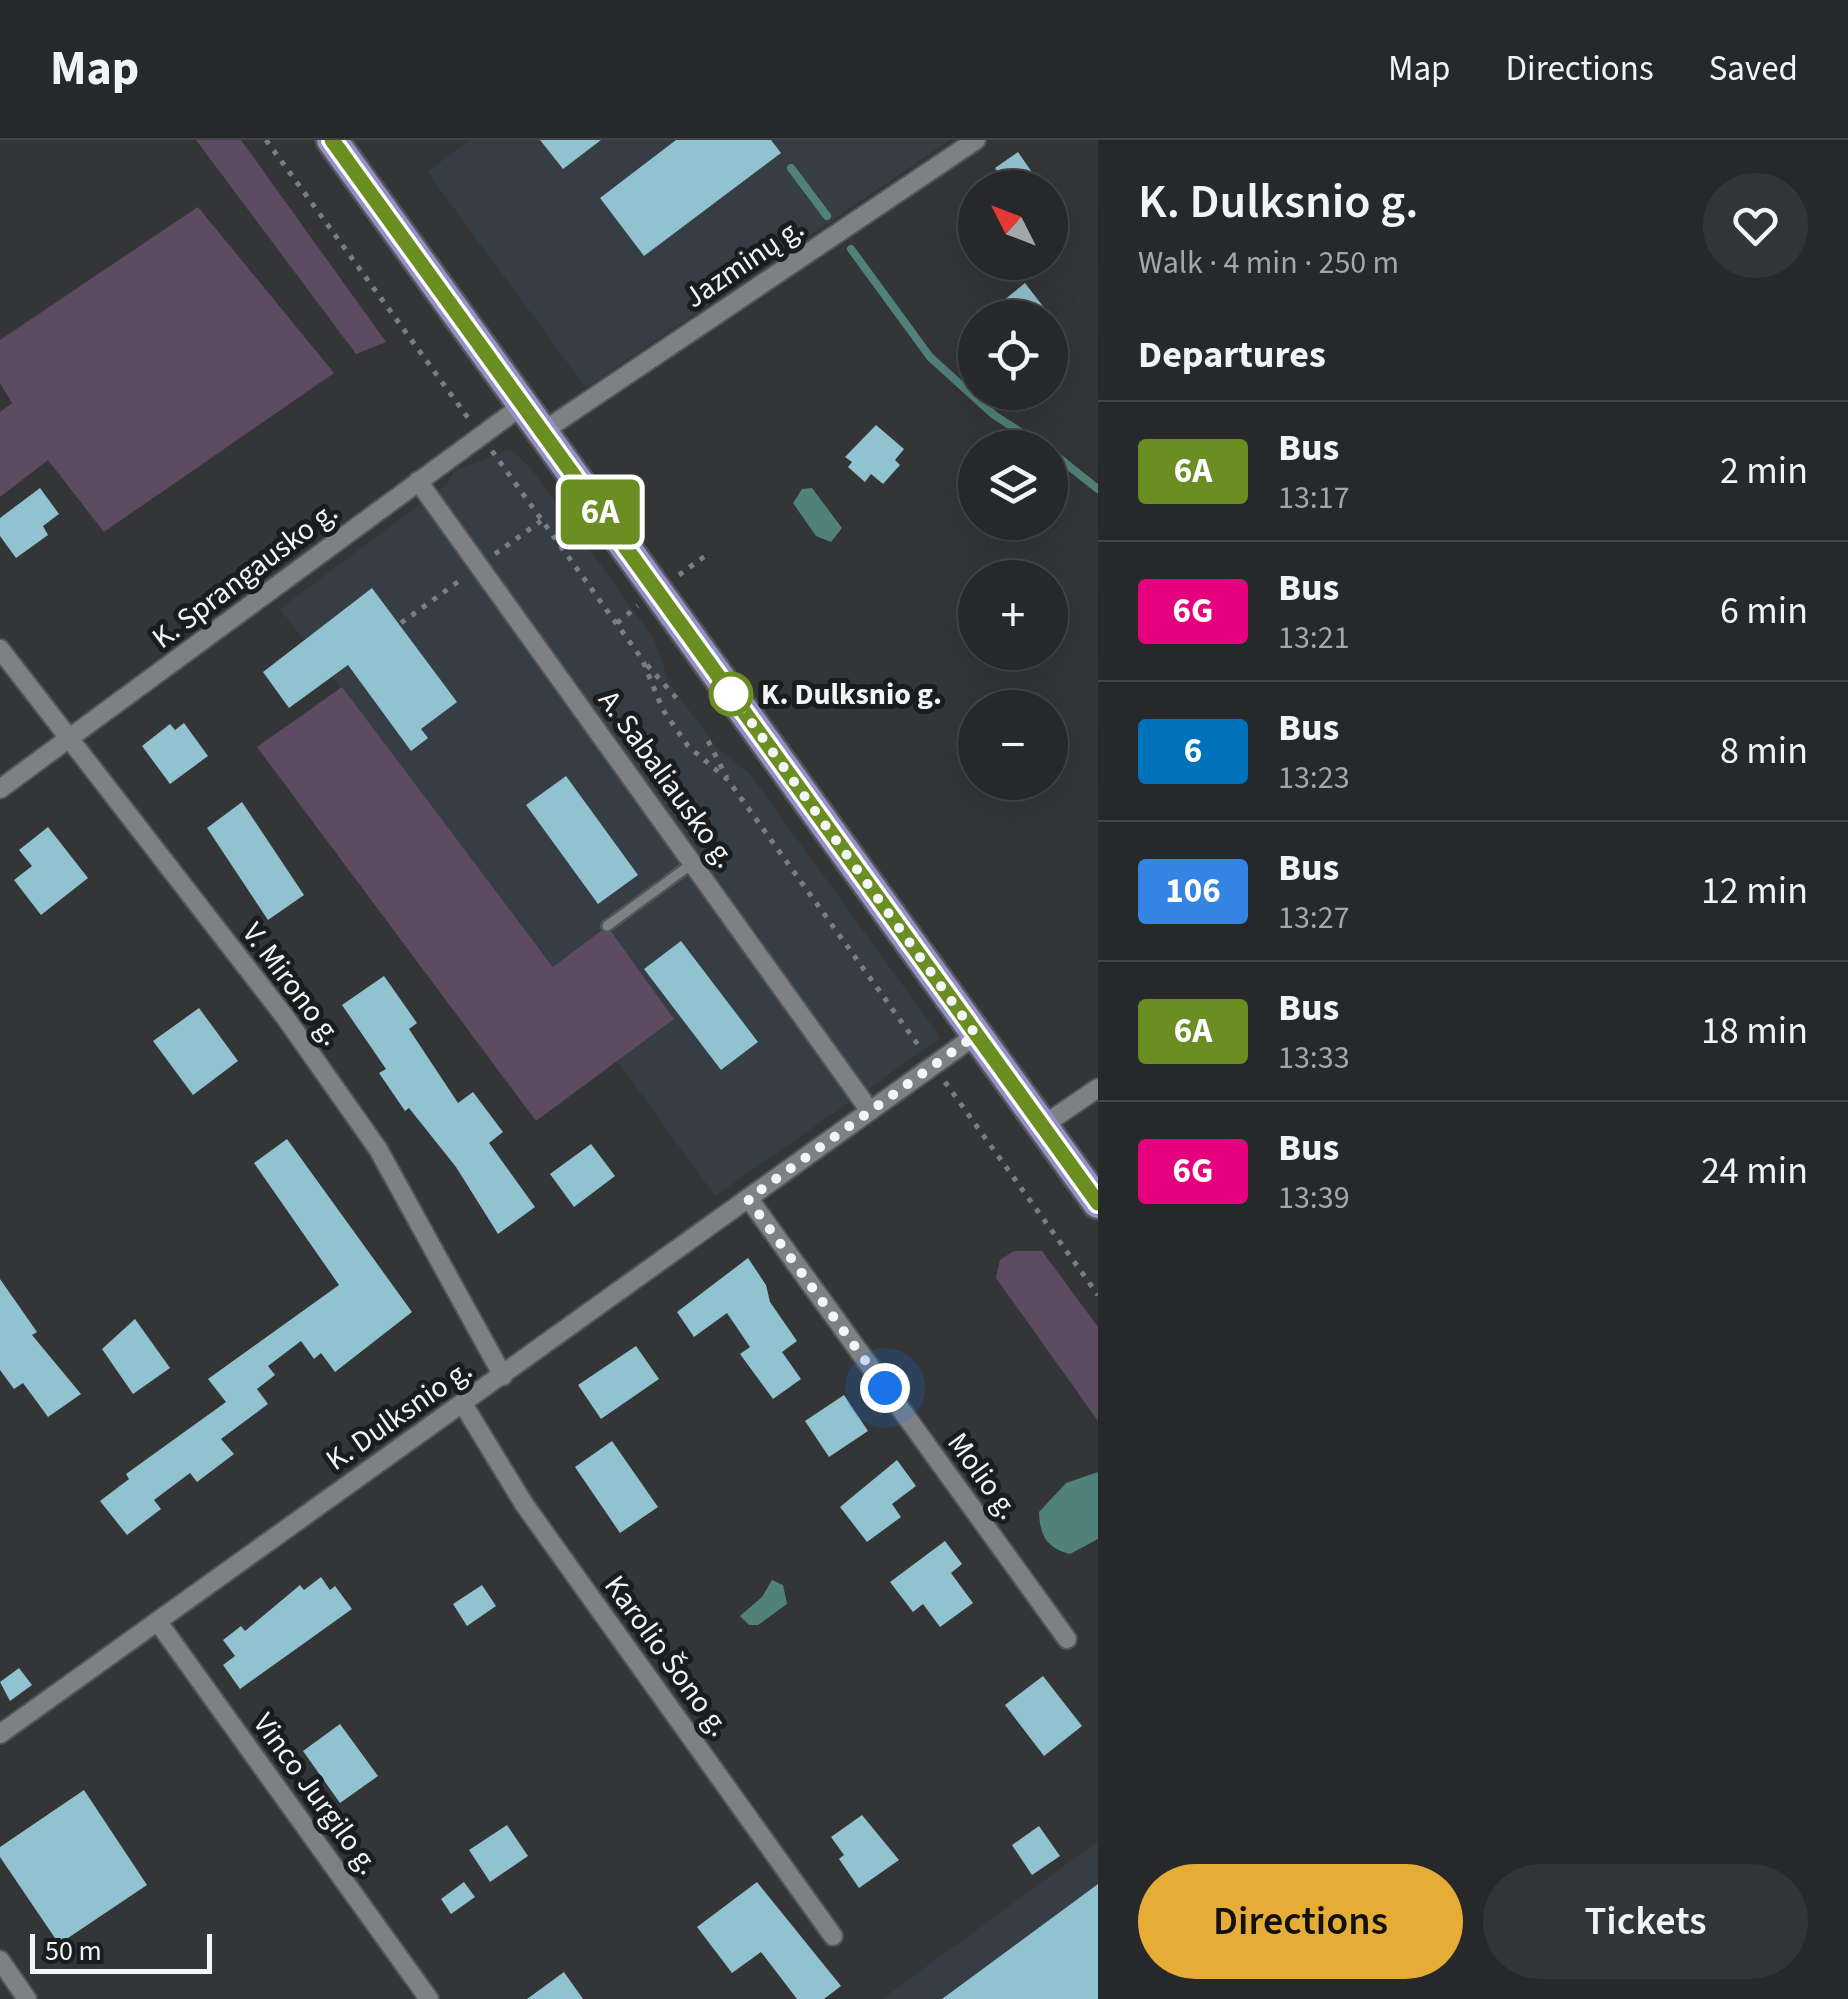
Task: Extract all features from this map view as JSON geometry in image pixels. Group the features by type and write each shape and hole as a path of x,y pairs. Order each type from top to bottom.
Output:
{"main road":[{"path":"332,140 1098,1203"}],"street":[{"name":"Jazminų g.","path":"542,432 976,140"},
{"name":"K. Sprangausko g.","path":"0,789 522,405"},
{"name":"A. Sabaliausko g.","path":"418,481 870,1111"},
{"name":"V. Mirono g.","path":"0,649 285,1017 378,1150 503,1376"},
{"name":"K. Dulksnio g.","path":"0,1734 976,1035"},
{"path":"1042,1126 1098,1088"},
{"name":"Molio g.","path":"748,1199 1067,1639"},
{"name":"Karolio Šono g.","path":"462,1404 524,1504 833,1936"},
{"name":"Vinco Jurgilo g.","path":"158,1622 429,1999"},
{"path":"0,1960 27,1999"}],"lane":[{"path":"607,926 693,863"}],"path":[{"path":"266,140 642,659 679,701"},
{"path":"642,659 663,710 688,746 728,780"},
{"path":"708,741 728,780 1098,1295"}],"shaded area":[{"path":"196,140 241,140 386,342 356,354"},
{"path":"469,140 950,140 586,388 427,172"},
{"path":"198,207 334,373 104,532 48,460 0,497 0,412 12,403 0,383 0,340"},
{"path":"510,449 530,467 654,639 670,684 717,748 750,774 941,1038 715,1196 617,1061 674,1019 606,926 554,967 280,609 447,484 454,471"},
{"path":"812,488 842,528 831,542 816,536 793,503 802,489"},
{"path":"342,687 553,967 607,926 674,1019 536,1121 257,747"},
{"path":"1014,1251 1042,1251 1098,1327 1098,1421 996,1278 1000,1260"},
{"path":"1098,1472 1098,1539 1070,1554 1055,1548 1043,1534 1039,1512 1066,1483"},
{"path":"772,1580 783,1585 787,1604 758,1625 749,1625 740,1616 762,1597"},
{"path":"1098,1841 1098,1999 882,1999"}],"building":[{"path":"540,140 601,140 563,169"},
{"path":"676,140 771,140 781,153 644,256 600,198"},
{"path":"1018,152 1030,170 996,170"},
{"path":"1025,283 1038,300 1004,300"},
{"path":"876,425 904,449 895,460 900,465 883,484 871,474 865,482 848,467 852,462 845,457"},
{"path":"40,488 59,514 43,526 48,535 16,558 0,536 0,518"},
{"path":"372,588 457,702 421,729 428,738 411,751 348,665 289,708 263,672"},
{"path":"184,723 208,756 170,784 142,746 170,724 175,730"},
{"path":"566,776 638,875 598,904 526,805"},
{"path":"242,802 304,895 268,920 207,828"},
{"path":"48,827 88,878 41,915 14,880 32,866 19,850"},
{"path":"681,941 758,1042 721,1070 644,969"},
{"path":"384,976 417,1023 409,1029 458,1103 473,1092 503,1132 489,1143 535,1207 498,1234 456,1167 409,1108 405,1111 379,1073 386,1069 342,1005"},
{"path":"199,1008 238,1061 193,1095 153,1041"},
{"path":"287,1139 412,1312 335,1372 321,1353 314,1359 301,1341 268,1366 275,1375 257,1389 268,1404 221,1439 234,1454 197,1482 190,1473 154,1500 161,1509 127,1535 100,1501 129,1479 126,1474 226,1402 208,1379 339,1285 254,1163"},
{"path":"591,1144 615,1176 574,1207 550,1174"},
{"path":"748,1258 766,1285 770,1302 797,1341 782,1352 801,1379 773,1399 740,1354 750,1347 727,1313 694,1337 677,1312"},
{"path":"0,1279 37,1332 32,1335 81,1394 48,1417 23,1383 14,1389 0,1370"},
{"path":"135,1319 170,1368 133,1394 102,1349"},
{"path":"636,1346 659,1379 601,1419 578,1385"},
{"path":"844,1395 868,1431 829,1457 805,1421"},
{"path":"612,1441 658,1507 620,1533 575,1467"},
{"path":"897,1460 916,1486 892,1504 901,1517 867,1542 840,1507"},
{"path":"945,1541 962,1564 951,1573 973,1603 940,1627 923,1604 913,1612 890,1582"},
{"path":"321,1577 330,1590 335,1586 352,1609 240,1689 223,1665 235,1656 223,1640 241,1626 245,1631 300,1585 304,1590"},
{"path":"482,1585 496,1606 467,1626 453,1604"},
{"path":"19,1668 32,1685 10,1701 0,1682"},
{"path":"1043,1676 1082,1726 1044,1756 1005,1705"},
{"path":"340,1724 378,1776 340,1803 303,1751"},
{"path":"84,1790 147,1885 59,1944 0,1857 0,1847"},
{"path":"862,1815 899,1860 859,1888 839,1859 844,1855 831,1837"},
{"path":"507,1825 528,1856 490,1882 469,1850"},
{"path":"1039,1826 1060,1856 1032,1875 1012,1845"},
{"path":"464,1882 475,1897 451,1914 441,1899"},
{"path":"757,1882 841,1986 824,1999 797,1999 761,1952 732,1973 697,1927"},
{"path":"1098,1884 1098,1999 942,1999"},
{"path":"564,1972 583,1999 527,1999"}],"waterway":[{"path":"791,168 827,216"},
{"path":"851,249 930,357 994,415 1017,430"},
{"path":"1068,465 1098,489"}],"bus line":[{"name":"6A","path":"332,140 1098,1203"}],"place":[{"name":"K. Dulksnio g.","path":"731,694"}],"route":[{"path":"731,694 976,1035 748,1199 885,1388"}]}
